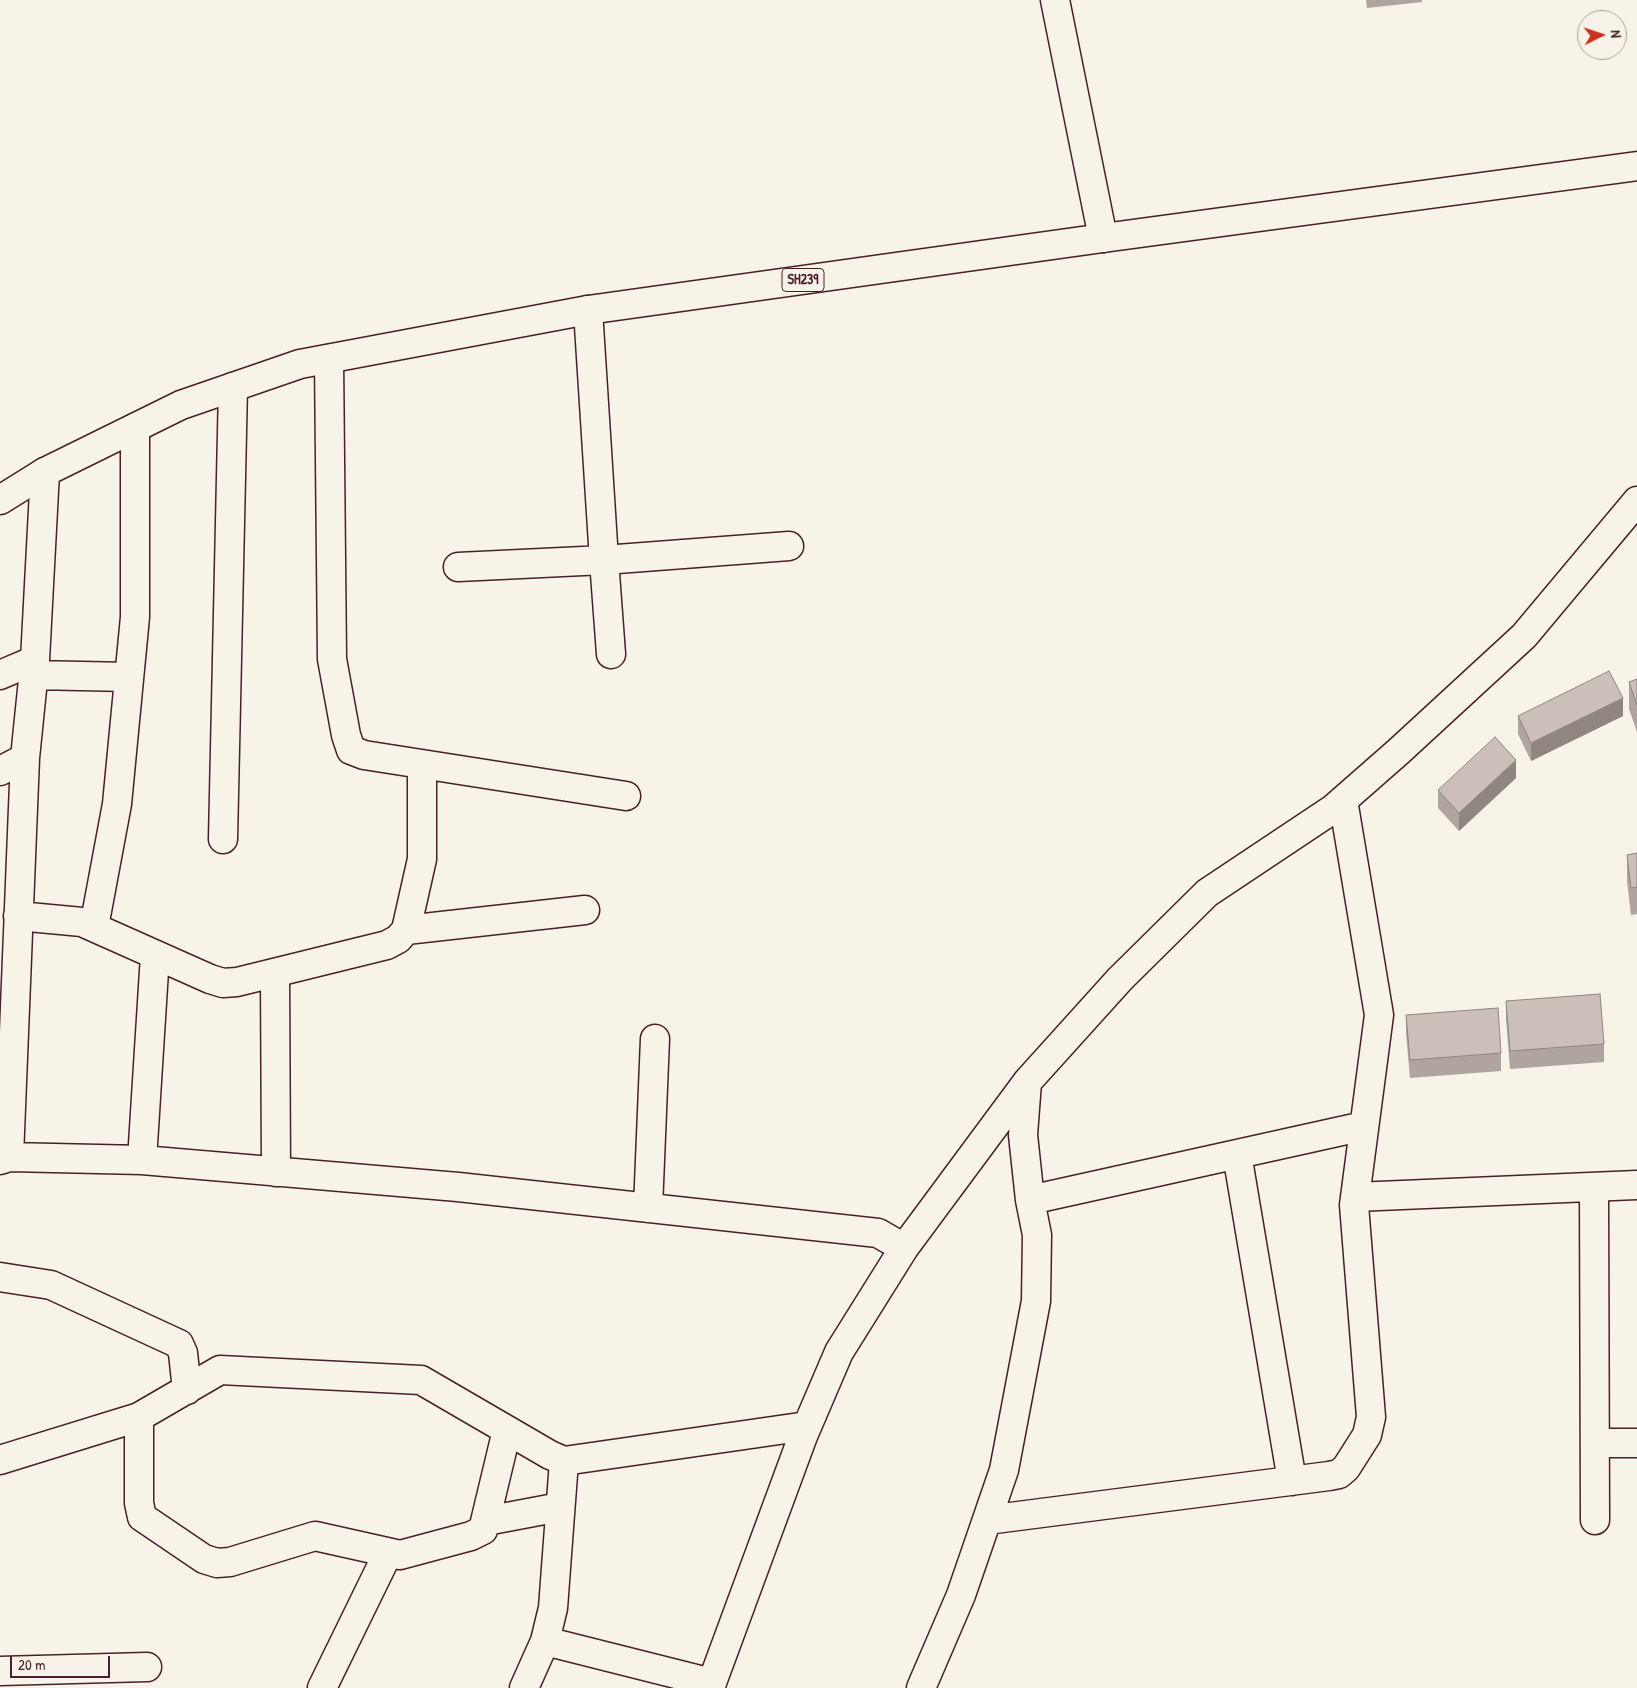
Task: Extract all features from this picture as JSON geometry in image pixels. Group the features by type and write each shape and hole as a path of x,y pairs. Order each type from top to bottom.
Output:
{"street":[{"path":"1055,0 1103,238"},
{"name":"SH239","path":"0,500 45,472 182,405 300,364 588,310 1637,166"},
{"path":"588,310 611,654"},
{"path":"329,359 332,659 346,735 351,750 364,755 626,796"},
{"path":"224,839 233,387"},
{"path":"94,927 116,804 136,605 135,428"},
{"path":"45,472 34,667 10,886 18,916 5,1159 142,1160 458,1187 878,1234 904,1248"},
{"path":"545,1641 711,1686 807,1426 839,1352 904,1248 1027,1082 1120,979 1207,893 1333,809 1524,636 1637,502"},
{"path":"458,566 604,560 789,546"},
{"path":"0,676 34,667 129,677"},
{"path":"0,771 25,758"},
{"path":"18,916 82,922 223,983 237,982 387,945 406,930 422,859 422,764"},
{"path":"987,1520 1339,1474 1346,1468 1367,1435 1371,1418 1354,1205 1379,1015 1343,800"},
{"path":"406,930 585,910"},
{"path":"142,1160 155,954"},
{"path":"275,973 276,1172"},
{"path":"648,1208 655,1039"},
{"path":"921,1688 961,1595 1004,1470 1036,1301 1037,1235 1030,1200 1023,1135 1027,1082"},
{"path":"1030,1200 1364,1126"},
{"path":"1237,1154 1292,1481"},
{"path":"1355,1197 1637,1185"},
{"path":"1594,1186 1595,1520"},
{"path":"0,1277 51,1285 179,1344 183,1353 187,1390"},
{"path":"0,1460 139,1418 220,1370 421,1380 564,1462 807,1426"},
{"path":"139,1418 139,1503 142,1517 204,1559 217,1563 230,1562 315,1536 400,1555 471,1536 483,1530 507,1430"},
{"path":"1595,1443 1637,1443"},
{"path":"524,1688 545,1641 553,1608 564,1462"},
{"path":"486,1521 560,1507"},
{"path":"322,1688 388,1553"},
{"path":"0,1671 147,1667"}],"building":[{"path":"1609,671 1623,698 1531,743 1518,716"},
{"path":"1637,679 1637,705 1629,682"},
{"path":"1495,737 1516,760 1459,813 1438,790"},
{"path":"1637,853 1637,887 1631,888 1627,855"},
{"path":"1600,994 1604,1044 1510,1051 1506,1001"},
{"path":"1498,1008 1501,1053 1410,1060 1406,1015"}]}
